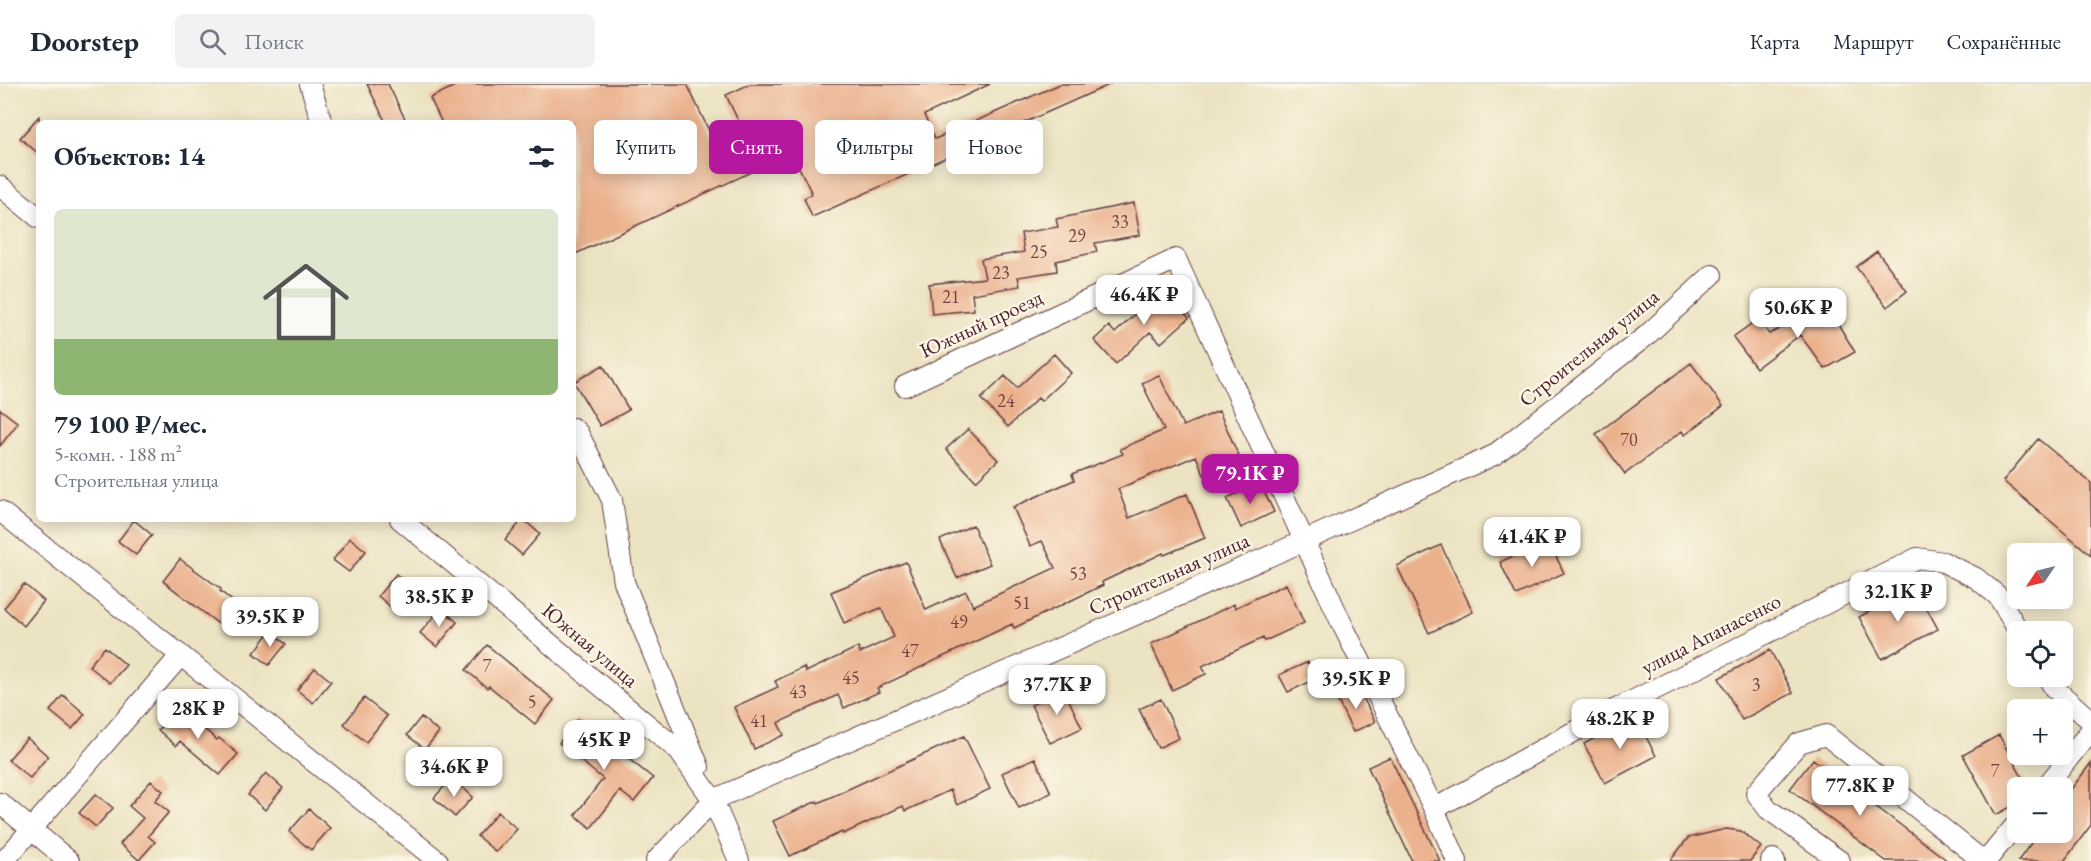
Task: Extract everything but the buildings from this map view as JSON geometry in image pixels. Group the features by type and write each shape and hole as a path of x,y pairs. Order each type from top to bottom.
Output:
{"street":[{"path":"310,84 321,120"},
{"path":"0,186 36,216"},
{"name":"Южный проезд","path":"905,386 1176,259 1304,541"},
{"name":"Строительная улица","path":"656,861 713,800 1304,541 1494,455 1646,336 1712,275"},
{"path":"576,431 612,500 624,582 713,800"},
{"path":"0,511 438,861"},
{"name":"Южная улица","path":"404,522 678,750 713,800 739,861"},
{"path":"1304,541 1341,622 1434,809 1456,861"},
{"name":"улица Апанасенко","path":"1434,809 1606,714 1917,558 1943,562 1976,578 1998,596 2013,621"},
{"path":"3,861 181,655"},
{"path":"2053,687 2091,721"},
{"path":"2054,777 2091,730"},
{"path":"1840,861 1768,808 1756,793 1799,743 1826,735 1985,861 2007,835"},
{"path":"0,803 69,861"}]}
